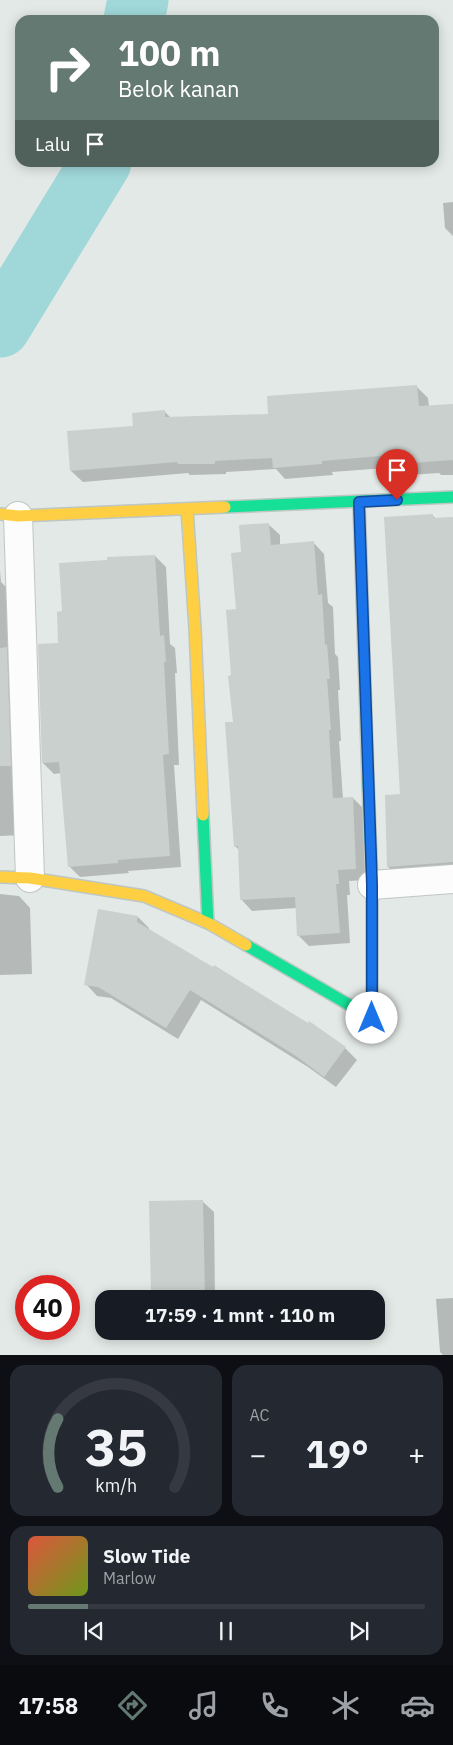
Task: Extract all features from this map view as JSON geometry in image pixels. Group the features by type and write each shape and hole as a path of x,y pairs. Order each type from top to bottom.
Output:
{"street":[{"path":"30,878 9,515 453,497"},
{"path":"0,877 30,878 144,896 208,923 372,1018 372,885 359,502"},
{"path":"187,509 195,628 208,923"},
{"path":"372,885 453,880"}],"building":[{"path":"417,385 419,406 453,404 453,460 381,465 381,456 322,461 322,464 273,468 272,458 215,461 215,464 178,464 177,462 70,471 67,431 133,426 132,413 165,410 165,417 268,414 267,396"},
{"path":"433,514 433,518 453,517 453,862 387,867 385,795 400,794 384,517"},
{"path":"269,523 271,545 314,541 318,595 322,594 325,645 327,644 330,679 327,679 333,798 353,797 356,869 338,870 339,884 336,884 340,933 297,936 295,897 240,900 238,846 234,847 225,722 233,722 228,676 231,675 226,610 236,609 231,553 241,552 239,525"},
{"path":"155,555 160,636 164,635 166,662 164,662 169,754 163,755 170,856 118,860 118,863 68,867 59,762 42,763 38,644 58,643 57,612 62,611 59,563 107,560 107,557"},
{"path":"7,647 11,766 0,766 0,648"},
{"path":"98,909 138,916 137,922 213,967 214,965 308,1023 309,1021 346,1047 324,1077 296,1056 190,990 166,1028 98,987 84,985"},
{"path":"203,1200 205,1290 151,1290 149,1201"}],"waterway":[{"path":"135,15 138,0"},
{"path":"0,327 98,167"}],"traffic: fast":[{"path":"225,507 453,497"},
{"path":"246,945 372,1018 372,885 368,780"},
{"path":"203,815 208,923"}],"traffic: slow":[{"path":"359,502 368,780"},
{"path":"0,514 18,516 225,507"},
{"path":"187,509 195,628 203,815"},
{"path":"0,877 30,878 144,896 208,923 246,945"}],"route":[{"path":"372,1018 372,885 359,502 397,500"}]}
